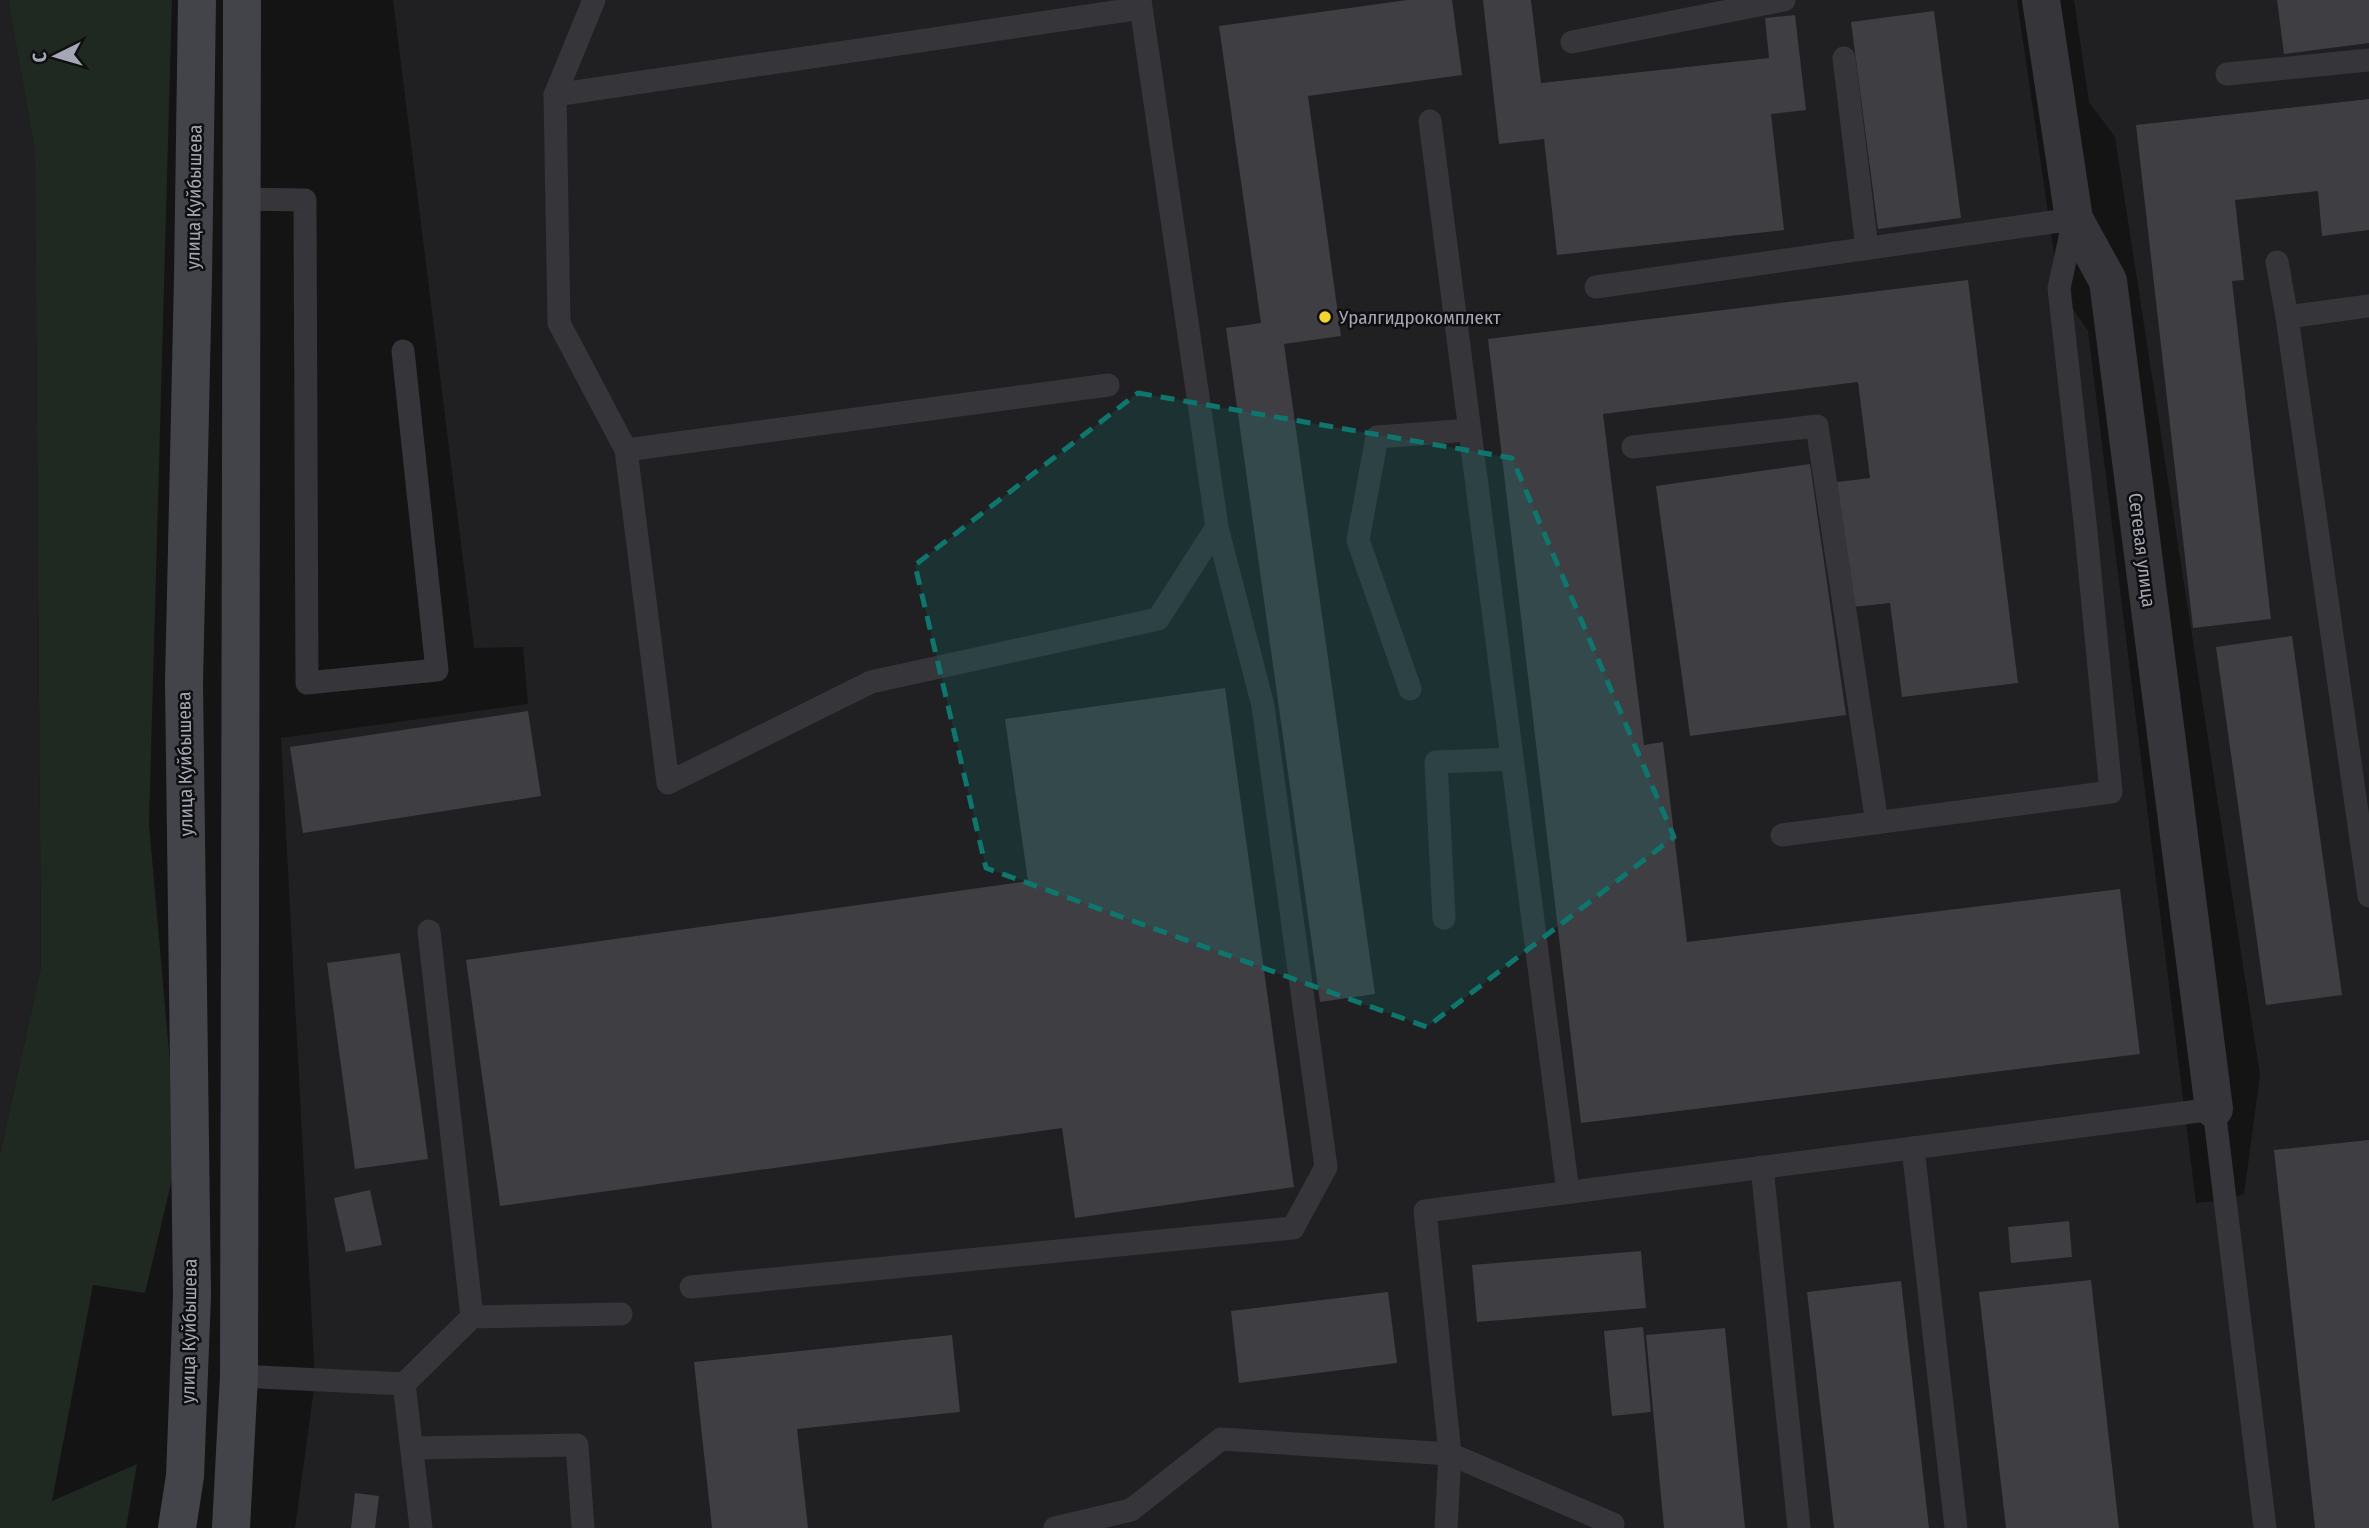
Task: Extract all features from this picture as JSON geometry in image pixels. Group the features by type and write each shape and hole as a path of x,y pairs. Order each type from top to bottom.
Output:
{"main road":[{"name":"улица Куйбышева","path":"177,1528 185,1476 192,1295 184,683 197,0"},
{"path":"231,1528 239,1376 242,0"},
{"path":"193,277 243,278"}],"street":[{"name":"Сетевая улица","path":"2041,0 2074,219 2108,281 2214,1109"}],"lane":[{"path":"594,0 555,95 559,323 626,450 667,783 871,682 1158,620 1217,527"},
{"path":"1572,42 1784,0"},
{"path":"555,95 1104,7 1141,4 1217,527 1263,706 1326,1167 1293,1228 691,1287"},
{"path":"1844,58 1867,248"},
{"path":"2227,74 2369,60"},
{"path":"1430,121 1568,1192"},
{"path":"243,199 305,200 307,683 437,670 403,351"},
{"path":"1596,287 2074,219 2060,288 2111,792 1782,835"},
{"path":"2277,262 2369,896"},
{"path":"2287,317 2369,306"},
{"path":"626,450 1108,385"},
{"path":"1633,447 1817,426 1877,823"},
{"path":"1410,689 1358,540 1377,436 1470,430"},
{"path":"1444,918 1436,762 1512,759"},
{"path":"429,931 472,1317"},
{"path":"1446,1528 1450,1454 1425,1211 2214,1109 2265,1528"},
{"path":"1913,1148 1956,1528"},
{"path":"1762,1167 1799,1528"},
{"path":"239,1376 404,1384 472,1317 621,1314"},
{"path":"404,1384 421,1528"},
{"path":"1055,1528 1131,1510 1220,1439 1450,1454 1612,1524"},
{"path":"412,1448 577,1445 583,1528"}],"highlighted area":[{"path":"1138,393 1512,458 1674,837 1427,1027 986,868 915,565"}],"shaded area":[{"path":"0,0 8,0 35,151 41,967 0,1154"},
{"path":"8,0 172,0 149,824 178,1154 145,1293 93,1285 52,1501 137,1464 126,1528 0,1528 0,1154 41,967 35,151"},
{"path":"393,0 2017,0 2059,288 2088,331 2196,1203 2226,1200 2244,1194 2260,1075 2115,137 2089,102 2074,0 2369,0 2369,1528 295,1528 315,1381 281,738 528,704 523,647 474,648"}],"building":[{"path":"1407,0 1452,0 1462,75 1308,96 1341,336 1284,344 1375,994 1320,1002 1226,328 1261,323 1219,26"},
{"path":"1483,0 1531,0 1541,83 1769,58 1765,18 1795,15 1806,110 1771,114 1784,230 1557,255 1544,139 1499,144"},
{"path":"2277,0 2369,0 2369,43 2284,54"},
{"path":"1934,11 1961,218 1878,229 1851,22"},
{"path":"2369,99 2369,230 2322,236 2318,191 2235,200 2244,280 2232,281 2271,619 2193,628 2136,125"},
{"path":"1968,280 2018,683 1902,697 1890,603 1853,607 1837,482 1870,478 1858,382 1603,414 1644,745 1663,742 1687,942 2120,889 2140,1054 1581,1123 1488,339"},
{"path":"1810,464 1846,715 1690,736 1656,486"},
{"path":"2292,636 2342,995 2266,1005 2216,647"},
{"path":"1225,688 1294,1187 1075,1218 1062,1128 500,1206 466,960 1028,881 1005,719"},
{"path":"528,711 541,796 303,833 290,747"},
{"path":"400,953 428,1159 355,1169 327,963"},
{"path":"2369,1140 2369,1528 2315,1528 2274,1150"},
{"path":"370,1190 382,1245 346,1252 334,1198"},
{"path":"2069,1221 2072,1257 2011,1263 2008,1227"},
{"path":"1641,1251 1646,1308 1477,1322 1472,1265"},
{"path":"2091,1280 2119,1528 2006,1528 1979,1292"},
{"path":"1901,1281 1929,1528 1834,1528 1807,1292"},
{"path":"1388,1292 1397,1363 1239,1383 1231,1311"},
{"path":"1643,1327 1651,1412 1612,1416 1604,1331"},
{"path":"1725,1328 1745,1528 1664,1528 1646,1335"},
{"path":"952,1335 960,1412 797,1429 808,1528 712,1528 694,1362"},
{"path":"355,1493 379,1496 375,1528 351,1528"}],"place":[{"name":"Уралгидрокомплект","path":"1325,317"}]}
